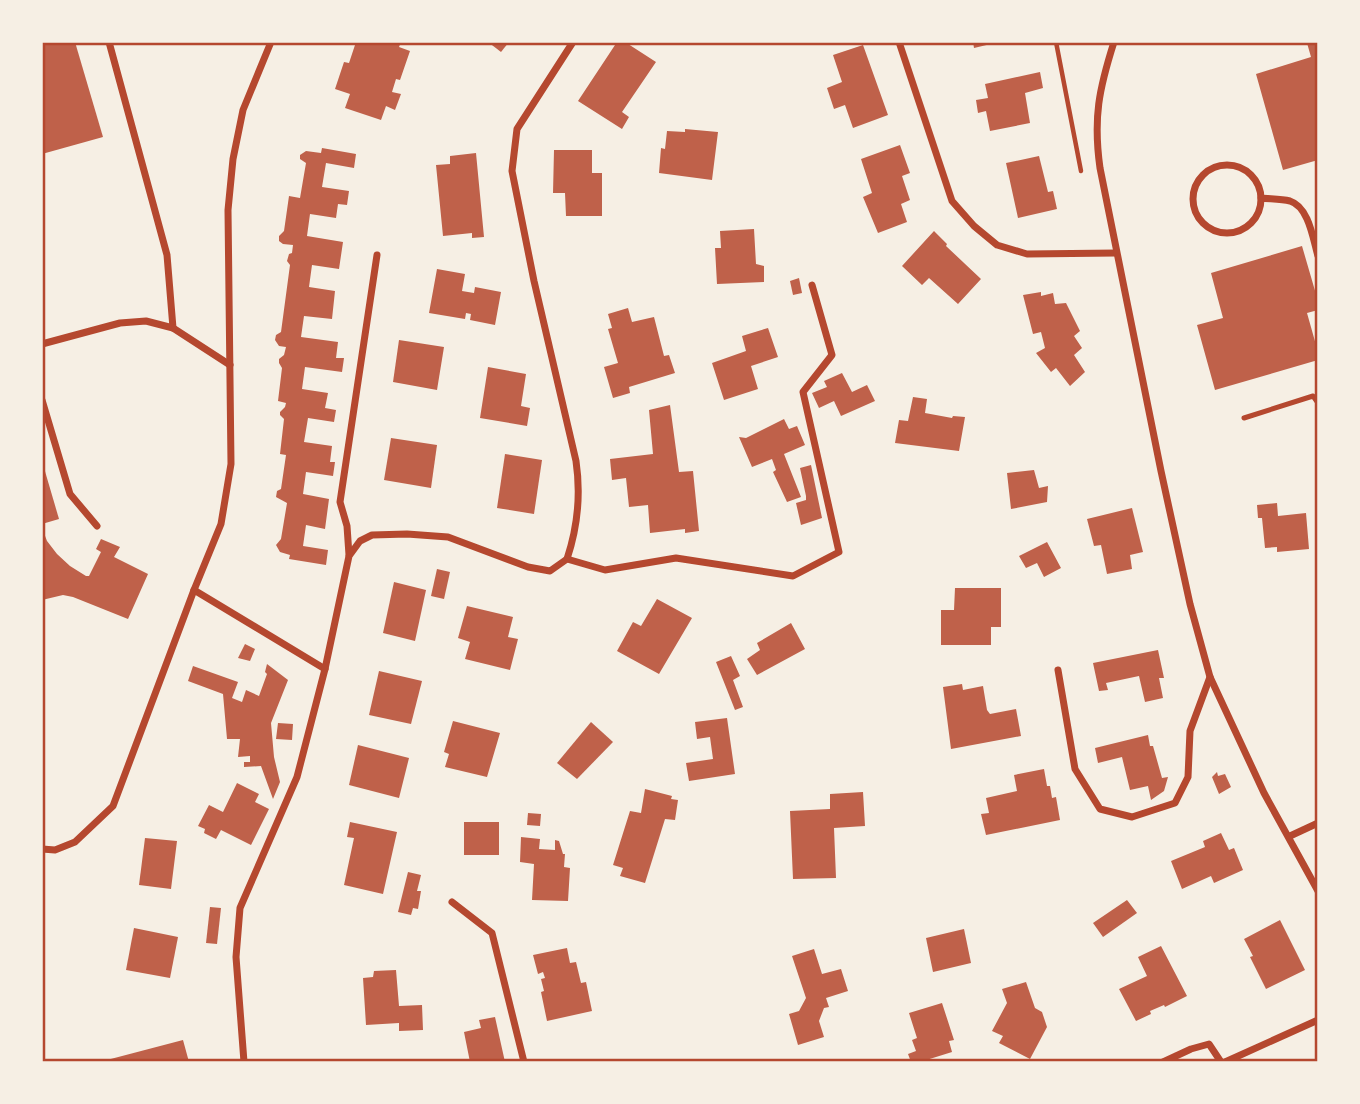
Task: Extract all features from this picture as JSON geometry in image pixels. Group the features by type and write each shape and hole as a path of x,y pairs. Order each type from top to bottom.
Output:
{"street":[{"path":"109,42 167,255 173,328"},
{"path":"42,849 55,850 75,842 113,806 221,524 231,464 228,210 233,159 243,110 271,42"},
{"path":"349,556 360,541 372,535 407,534 448,537 528,567 550,571 567,559 577,521 580,490 576,461 534,281 512,171 517,129 573,42"},
{"path":"899,42 952,201 974,226 998,245 1027,254 1116,253"},
{"path":"1114,42 1099,90 1096,138 1116,253 1182,564 1210,677 1264,793 1318,891"},
{"path":"1223,165 1245,170 1259,187 1261,198 1254,219 1247,227 1225,233 1214,231 1197,216 1193,194 1197,184 1212,168 1223,165"},
{"path":"1261,198 1291,202 1300,206 1318,256"},
{"path":"244,1062 236,957 240,908 297,777 325,668 349,556 347,526 340,502 377,255"},
{"path":"567,559 605,570 676,558 793,576 839,552 803,392 832,355 812,285"},
{"path":"42,344 120,323 146,321 173,328 230,365"},
{"path":"42,400 70,494 97,526"},
{"path":"194,590 325,668"},
{"path":"1058,670 1075,769 1100,809 1132,817 1175,803 1188,777 1189,731 1210,677"},
{"path":"1290,836 1318,823"},
{"path":"452,902 492,933 524,1062"},
{"path":"1163,1062 1209,1044 1223,1062 1318,1020"}],"lane":[{"path":"1244,418 1314,396 1318,403"}],"path":[{"path":"1056,42 1081,172"}],"building":[{"path":"42,42 75,42 103,137 42,154"},
{"path":"356,42 401,42 399,47 410,51 400,80 396,79 392,92 401,94 395,110 386,106 381,120 345,108 350,94 335,89 344,62 349,63"},
{"path":"488,42 509,42 501,52"},
{"path":"617,42 625,42 656,62 622,112 629,117 622,129 578,101"},
{"path":"973,42 995,42 995,43 974,48"},
{"path":"1318,42 1318,160 1283,170 1256,74 1311,57 1307,43"},
{"path":"863,45 888,115 853,128 845,105 834,109 827,88 842,82 833,55"},
{"path":"1040,72 1043,88 1025,93 1030,123 990,131 986,111 978,113 976,100 988,98 985,84"},
{"path":"685,129 718,132 712,180 659,173 661,148 665,149 667,131 685,132"},
{"path":"900,145 910,173 902,176 910,200 901,204 907,222 878,233 863,197 872,193 861,159"},
{"path":"322,148 356,154 354,168 326,163 322,187 349,191 347,205 338,204 336,218 310,214 307,236 343,242 339,269 312,265 309,287 335,291 332,319 304,316 301,337 338,342 336,358 344,358 342,372 305,367 302,389 328,393 325,408 336,410 334,422 308,418 304,442 332,446 330,462 335,462 333,476 306,472 303,494 329,499 325,529 306,525 303,546 328,550 326,565 289,559 290,555 280,552 276,545 281,539 287,503 276,497 277,491 281,489 286,455 280,454 284,419 280,412 286,403 278,401 282,368 279,359 284,355 286,347 279,346 275,340 276,335 281,332 290,265 287,261 293,245 283,244 279,241 279,236 284,231 289,196 300,198 306,163 300,159 300,155 306,151 321,153"},
{"path":"554,150 592,150 592,173 602,173 602,216 566,216 565,193 553,193"},
{"path":"476,153 484,237 472,238 472,233 443,236 436,165 450,164 450,156"},
{"path":"1039,156 1048,192 1053,191 1057,209 1018,218 1006,163"},
{"path":"754,229 756,264 764,266 764,282 717,284 715,248 721,248 720,231"},
{"path":"934,231 981,279 958,304 929,278 922,285 902,266"},
{"path":"1302,246 1318,301 1318,310 1307,313 1318,360 1215,390 1197,325 1223,318 1211,273"},
{"path":"437,269 465,274 462,291 474,293 475,287 501,292 495,325 470,320 471,314 466,313 465,319 429,313"},
{"path":"799,278 802,293 793,295 790,281"},
{"path":"1041,292 1041,296 1053,293 1055,304 1066,303 1080,331 1074,336 1082,348 1074,355 1085,372 1070,386 1056,368 1051,372 1036,353 1045,348 1041,332 1033,334 1023,295"},
{"path":"628,308 632,322 654,317 664,356 669,355 675,373 629,387 630,393 613,398 604,367 618,363 608,329 612,328 608,314"},
{"path":"768,328 778,357 751,366 758,389 724,400 712,363 746,351 742,336"},
{"path":"399,340 444,347 437,390 393,382"},
{"path":"488,367 526,374 521,406 530,408 527,426 480,418"},
{"path":"842,373 852,392 867,385 875,401 841,416 834,401 819,408 812,393 827,387 824,381"},
{"path":"913,397 927,399 925,413 952,418 965,417 959,451 895,443 899,420 908,421"},
{"path":"670,405 679,472 693,471 699,531 685,533 685,529 650,533 648,505 629,507 626,478 612,480 610,459 653,454 649,410"},
{"path":"784,419 789,429 797,426 805,445 784,454 801,497 787,502 773,472 776,470 772,459 752,467 739,437 746,438"},
{"path":"391,438 437,445 431,488 384,480"},
{"path":"505,454 542,460 534,514 497,508"},
{"path":"42,461 59,519 42,524"},
{"path":"811,465 822,518 801,525 796,503 806,500 806,496 800,468"},
{"path":"1034,470 1039,488 1048,486 1047,502 1011,509 1007,473"},
{"path":"1277,503 1278,516 1306,513 1309,549 1277,552 1277,547 1265,548 1262,518 1258,518 1257,505"},
{"path":"1132,508 1143,552 1130,555 1132,569 1107,574 1101,545 1094,546 1087,519"},
{"path":"42,528 47,541 57,554 86,576 89,576 101,552 96,549 101,539 120,547 114,557 148,574 128,619 73,597 63,595 42,600"},
{"path":"1047,542 1061,568 1044,577 1037,563 1026,568 1019,556"},
{"path":"437,569 450,572 444,599 431,596"},
{"path":"394,582 426,590 415,641 383,633"},
{"path":"955,588 1001,588 1001,627 991,627 991,645 941,645 941,610 954,610"},
{"path":"657,599 692,618 659,674 617,651 633,622 641,626"},
{"path":"467,606 513,617 508,637 518,639 510,670 465,659 470,642 458,638"},
{"path":"791,623 805,649 757,675 747,659 760,650 757,643"},
{"path":"245,644 255,649 250,661 238,658"},
{"path":"1158,650 1164,678 1159,678 1163,698 1145,702 1139,676 1106,683 1108,690 1099,691 1093,663"},
{"path":"731,656 740,676 733,680 743,707 735,710 716,662"},
{"path":"267,664 288,680 271,723 274,757 280,782 273,799 261,766 244,767 244,762 250,762 250,756 238,757 240,739 227,739 223,694 188,681 193,666 238,682 232,698 242,702 246,690 259,696 267,674"},
{"path":"379,671 422,681 411,724 369,715"},
{"path":"962,684 963,690 983,686 990,714 1016,709 1021,736 951,749 943,687"},
{"path":"727,718 735,774 689,781 686,763 713,759 710,737 697,739 695,722"},
{"path":"453,721 500,733 487,777 445,767 449,754 444,752"},
{"path":"591,722 613,742 577,779 557,763"},
{"path":"278,723 293,724 292,740 276,739"},
{"path":"1148,735 1162,778 1168,777 1164,791 1151,800 1148,786 1130,790 1122,757 1098,763 1095,748"},
{"path":"358,745 409,758 399,798 349,785"},
{"path":"1044,769 1052,798 1056,797 1060,820 986,835 981,814 989,813 986,798 1017,791 1014,775"},
{"path":"1217,772 1218,776 1225,774 1231,787 1219,794 1212,777"},
{"path":"237,783 259,794 255,802 269,809 251,845 221,830 216,839 204,833 205,829 198,826 209,805 223,812"},
{"path":"645,789 678,800 675,820 665,819 645,883 620,876 623,868 613,865 630,811 641,813"},
{"path":"863,792 865,826 834,828 836,878 793,879 790,811 830,809 830,794"},
{"path":"528,813 541,814 540,826 527,825"},
{"path":"350,822 397,832 383,894 344,885 354,838 347,837"},
{"path":"464,822 499,822 499,855 464,855"},
{"path":"1221,833 1229,850 1234,848 1243,870 1214,883 1211,876 1182,889 1171,861 1205,847 1203,841"},
{"path":"521,837 540,839 539,849 555,850 555,840 559,841 565,854 564,867 570,868 568,901 532,900 534,864 520,862"},
{"path":"145,838 177,841 171,889 139,885"},
{"path":"408,872 421,875 417,891 421,891 418,909 413,908 411,915 398,912"},
{"path":"1127,900 1137,913 1103,937 1093,923"},
{"path":"210,907 221,908 217,944 206,943"},
{"path":"1280,920 1305,970 1266,989 1244,939"},
{"path":"134,928 178,937 170,978 126,970"},
{"path":"964,929 971,963 933,972 926,938"},
{"path":"1161,946 1187,996 1150,1011 1151,1014 1136,1021 1119,989 1147,976 1138,957"},
{"path":"567,948 570,963 576,962 581,983 586,982 592,1011 547,1021 541,992 544,991 541,979 545,978 543,972 538,974 533,955"},
{"path":"814,949 822,974 841,969 848,991 826,998 829,1007 824,1008 819,1021 824,1037 798,1045 789,1014 799,1011 806,998 792,956"},
{"path":"396,970 399,1006 422,1005 423,1030 399,1031 399,1023 366,1025 363,978 373,977 374,971"},
{"path":"1026,982 1035,1008 1042,1012 1047,1027 1030,1059 999,1043 1003,1036 992,1031 1007,1003 1002,989"},
{"path":"942,1003 954,1040 949,1041 952,1052 920,1062 911,1062 908,1054 916,1051 912,1040 917,1038 909,1013"},
{"path":"495,1017 505,1062 470,1062 464,1032 481,1028 479,1020"},
{"path":"183,1040 189,1062 103,1062 103,1061"}]}
